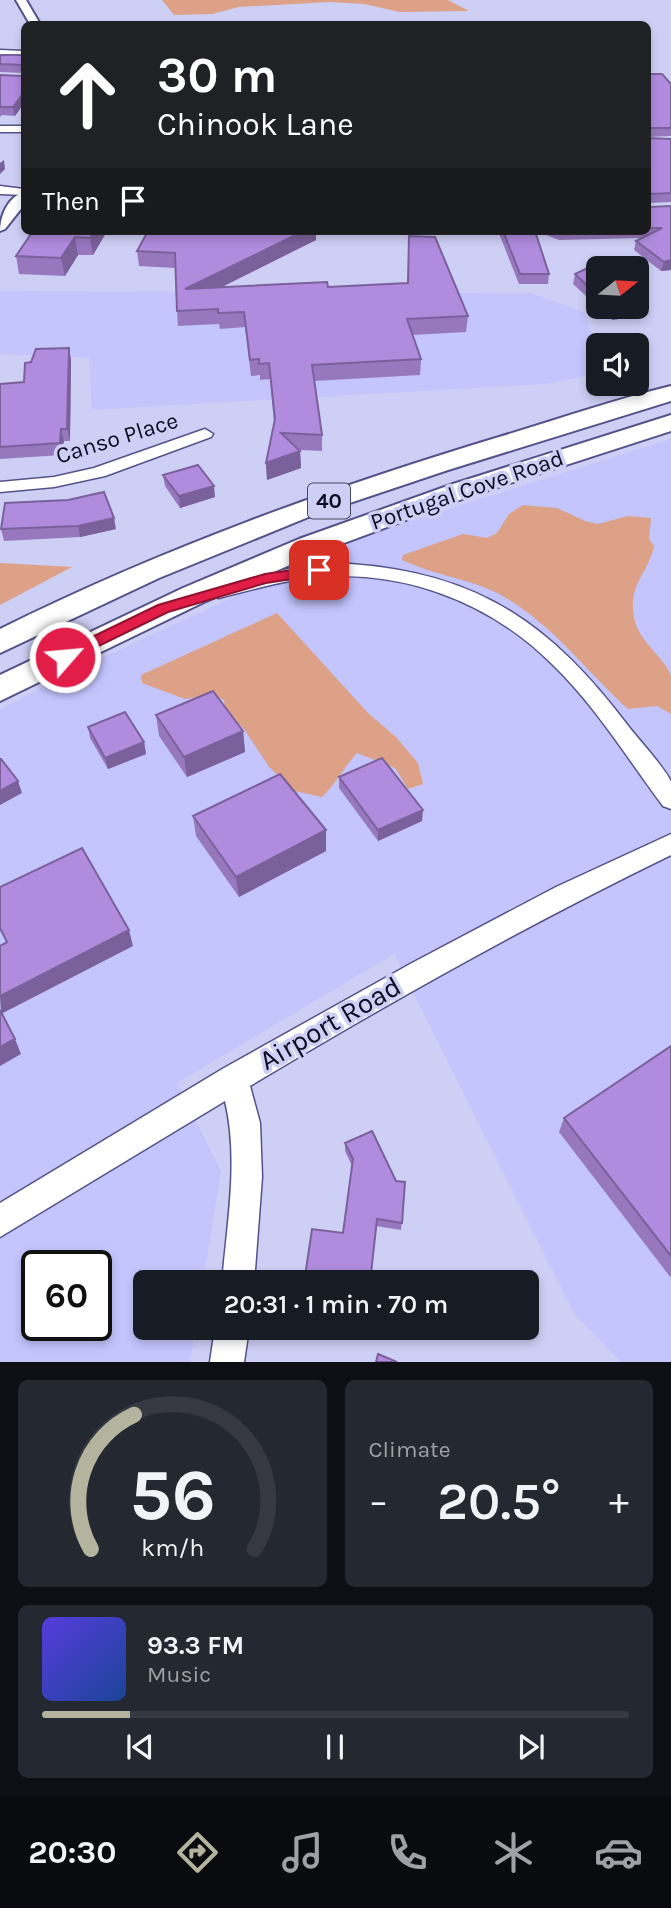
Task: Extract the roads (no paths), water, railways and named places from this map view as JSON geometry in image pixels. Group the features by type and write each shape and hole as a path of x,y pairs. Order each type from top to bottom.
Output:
{"main road":[{"name":"Portugal Cove Road","path":"0,642 128,580 300,511 423,469 671,393"},
{"name":"Portugal Cove Road","path":"0,689 163,608 260,565 406,510 671,423"}],"street":[{"path":"21,0 33,21"},
{"path":"0,53 21,54"},
{"path":"0,128 21,129"},
{"path":"0,191 21,194"},
{"path":"0,226 21,198"},
{"name":"Canso Place","path":"0,487 54,481 99,472 205,435"},
{"path":"163,608 265,578 319,570 395,574 464,594 497,610 529,631 559,658 671,800"},
{"name":"Airport Road","path":"0,1221 234,1078 425,968 568,892 671,844"},
{"path":"234,1078 245,1123 247,1177 239,1270"},
{"path":"227,1362 230,1340"}]}
